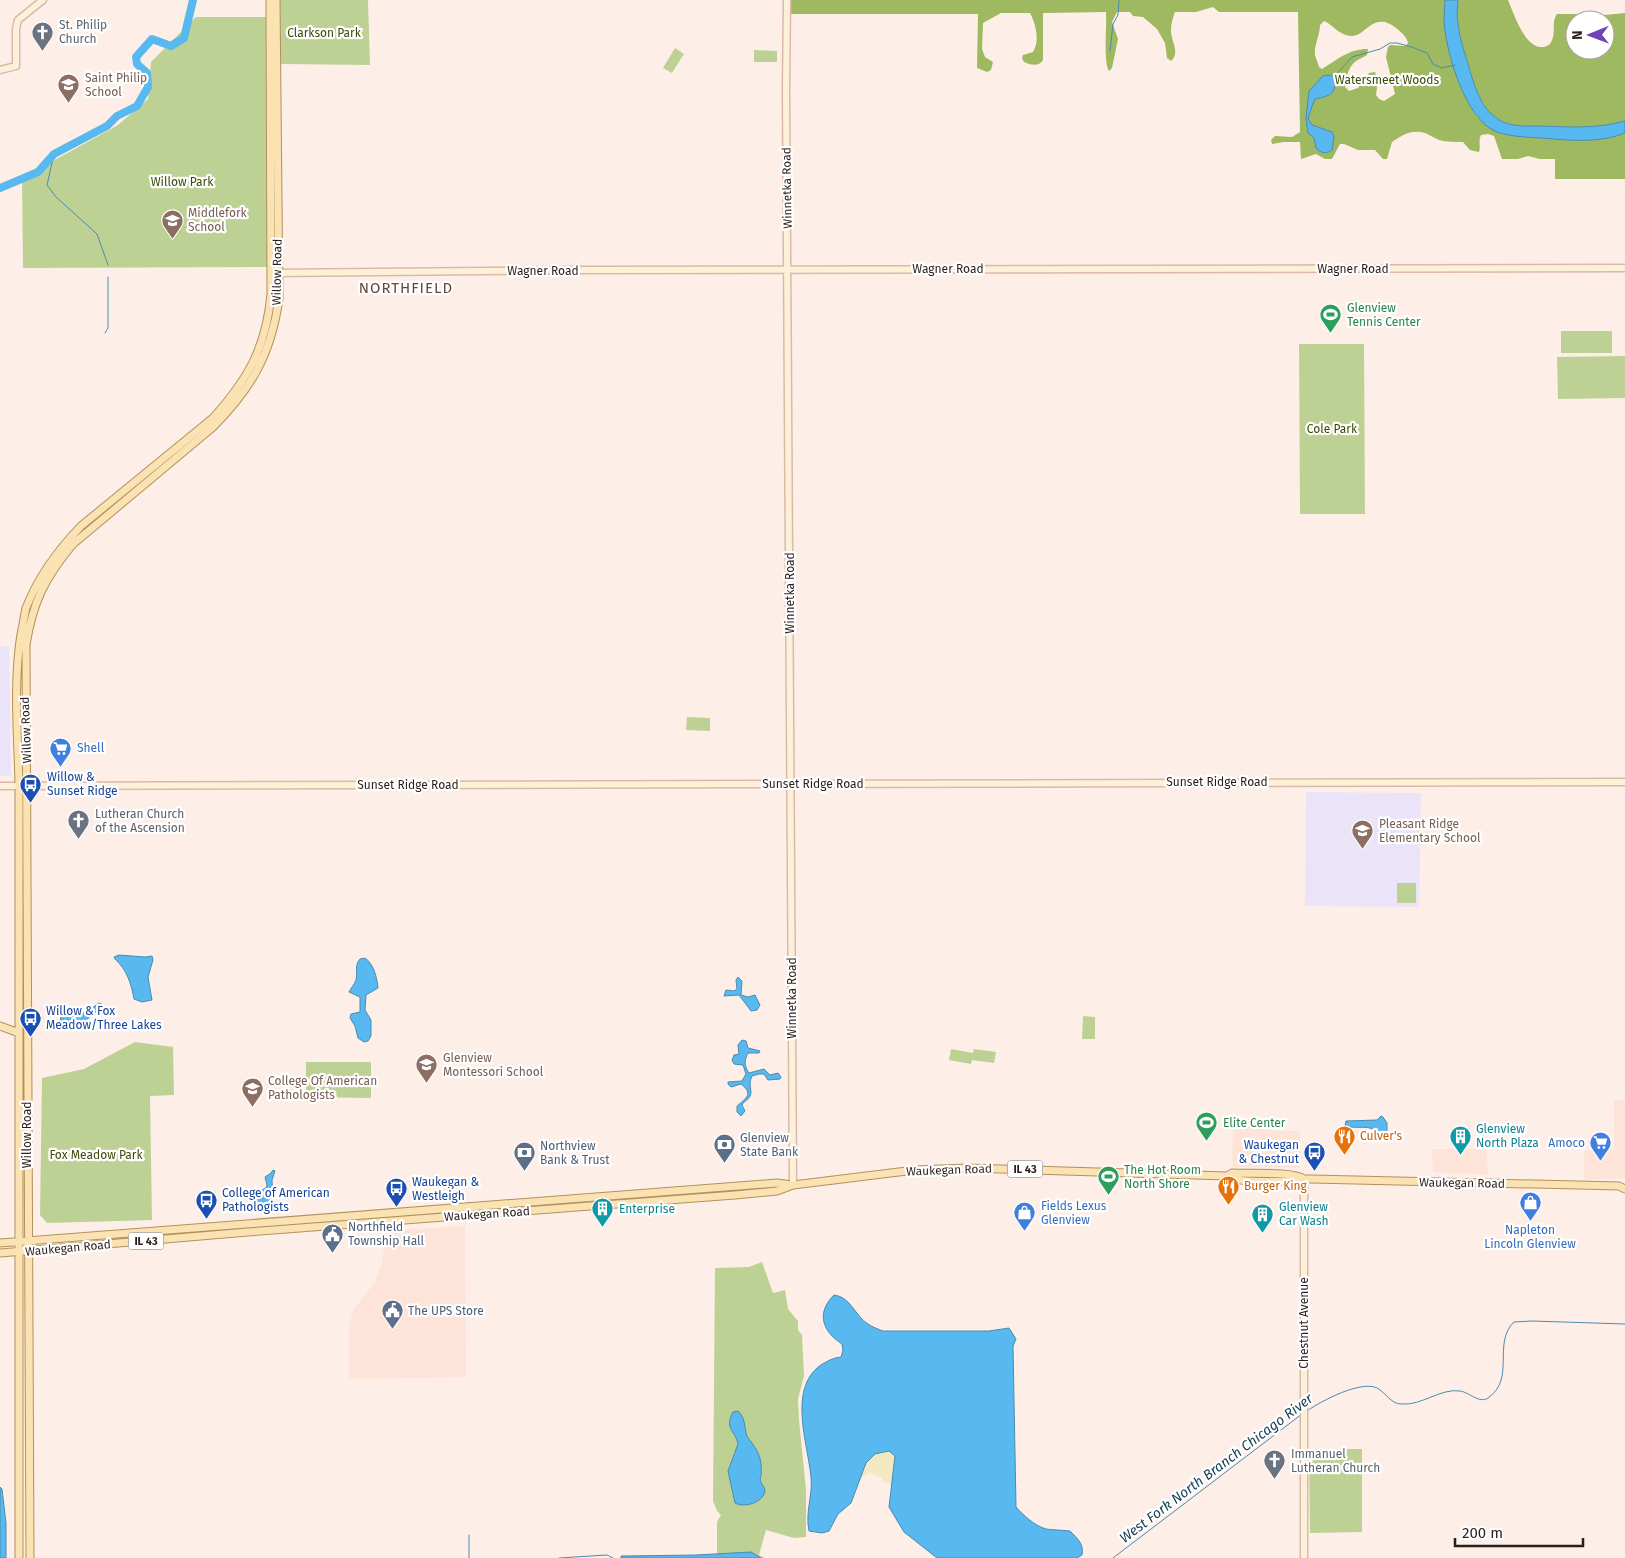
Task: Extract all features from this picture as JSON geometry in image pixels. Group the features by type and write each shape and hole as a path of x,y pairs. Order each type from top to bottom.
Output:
{"main road":[{"name":"Willow Road","path":"30,1558 26,645 31,617 40,593 57,563 73,544 231,409 243,394 265,354 276,318 279,298 274,273 270,0"},
{"name":"Willow Road","path":"19,1558 19,786 17,694 19,652 26,610 39,580 56,553 81,526 213,418 232,397 251,370 264,335 274,273 276,0"},
{"path":"0,1026 19,1033"},
{"name":"Waukegan Road","path":"0,1253 743,1194 776,1191 793,1185 915,1170 966,1168 1226,1176 1232,1173 1288,1174 1300,1175 1304,1179 1623,1186"},
{"name":"Waukegan Road","path":"0,1242 777,1183 793,1185"},
{"path":"474,1206 475,1214"}],"street":[{"path":"0,70 16,66 16,29 18,20 43,0"},
{"name":"Winnetka Road","path":"787,0 793,1185"},
{"name":"Wagner Road","path":"274,273 1625,268"},
{"name":"Sunset Ridge Road","path":"0,786 1625,782"},
{"name":"Chestnut Avenue","path":"1304,1179 1304,1558"}],"shaded area":[{"path":"9,646 11,776 0,776 0,647"},
{"name":"Pleasant Ridge Elementary School","path":"1306,792 1421,793 1419,907 1305,906"},
{"path":"1614,1100 1625,1100 1625,1178 1584,1180 1584,1151 1614,1149"},
{"path":"1271,1118 1271,1131 1300,1131 1300,1168 1232,1167 1233,1119"},
{"path":"1432,1149 1487,1149 1488,1175 1433,1172"},
{"path":"465,1226 466,1377 349,1379 349,1326 353,1310 375,1282 383,1259 384,1231"}],"green space":[{"name":"Clarkson Park","path":"279,0 368,0 370,65 282,64 279,62"},
{"name":"Watersmeet Woods","path":"790,0 1445,0 1446,30 1452,61 1463,91 1478,118 1533,133 1570,139 1607,138 1625,133 1625,179 1555,179 1555,159 1540,159 1528,156 1518,159 1502,159 1494,136 1488,134 1481,135 1479,152 1470,150 1463,142 1442,141 1425,133 1411,132 1392,142 1387,159 1383,159 1375,150 1358,150 1340,144 1332,159 1325,159 1316,154 1301,159 1300,142 1272,144 1271,140 1275,136 1292,137 1300,132 1298,12 1219,12 1213,7 1196,12 1175,12 1171,33 1175,54 1171,61 1167,58 1165,43 1157,29 1143,17 1133,16 1130,12 1117,12 1112,22 1118,39 1112,68 1109,71 1106,52 1106,12 1043,13 1043,60 1039,64 1034,65 1024,62 1022,58 1023,55 1033,52 1037,38 1030,13 1001,13 983,23 982,49 985,57 993,62 991,70 987,72 977,68 978,14 790,14","holes":["1324,21 1339,32 1351,36 1361,33 1376,23 1388,23 1404,35 1408,43 1406,46 1390,45 1386,57 1395,94 1384,101 1379,99 1376,95 1378,80 1375,72 1369,73 1358,88 1349,91 1345,87 1349,69 1356,61 1367,55 1368,49 1349,53 1322,69 1319,67 1315,48 1320,25"]},
{"name":"Watersmeet Woods","path":"1458,0 1508,0 1517,22 1526,37 1537,46 1543,47 1550,44 1554,34 1554,20 1557,14 1565,14 1565,60 1615,60 1615,14 1625,13 1625,121 1593,126 1526,126 1508,124 1496,118 1486,108 1474,84 1463,48 1457,17"},
{"name":"Willow Park","path":"196,17 269,17 268,267 23,268 22,178 118,125 148,99 151,62"},
{"path":"675,48 684,54 672,73 663,68"},
{"path":"754,50 777,51 777,62 754,62"},
{"path":"1561,331 1612,331 1612,353 1561,353"},
{"name":"Cole Park","path":"1299,344 1364,344 1365,514 1300,514"},
{"path":"1625,356 1625,398 1558,399 1557,357"},
{"path":"687,717 710,718 710,731 686,730"},
{"path":"1397,883 1416,883 1416,903 1397,903"},
{"path":"1083,1016 1095,1017 1095,1039 1082,1039"},
{"name":"Fox Meadow Park","path":"135,1042 173,1047 174,1095 150,1096 152,1220 47,1223 40,1215 42,1078 84,1069"},
{"path":"951,1049 973,1053 974,1049 996,1052 994,1063 972,1060 971,1064 949,1060"},
{"path":"306,1062 371,1062 371,1098 306,1097"},
{"path":"762,1262 773,1293 785,1290 788,1309 798,1321 798,1330 802,1335 804,1376 798,1399 806,1490 806,1537 794,1538 766,1530 759,1555 765,1558 717,1558 717,1522 721,1515 713,1501 715,1268 749,1267"},
{"path":"1309,1449 1362,1449 1362,1532 1310,1533"}],"sand":[{"path":"889,1451 895,1456 892,1484 882,1482 883,1478 869,1473 859,1479 869,1459 882,1452"}],"water":[{"path":"1445,0 1458,0 1457,17 1459,32 1476,90 1482,102 1495,117 1508,124 1526,126 1593,126 1625,121 1625,133 1608,138 1563,140 1510,135 1497,132 1486,125 1475,114 1466,99 1453,65 1445,32"},
{"path":"1330,75 1334,77 1333,91 1325,97 1315,99 1308,119 1312,125 1332,132 1334,137 1332,150 1324,153 1316,148 1314,138 1308,133 1306,119 1309,91 1323,76"},
{"path":"119,955 152,956 153,960 148,977 152,1000 142,1002 134,999 128,977 114,957"},
{"path":"365,958 373,967 378,988 366,995 365,1010 371,1020 371,1036 368,1041 364,1042 358,1038 355,1026 350,1018 351,1014 360,1012 360,997 349,992 356,980 358,962 360,959"},
{"path":"738,977 742,981 741,995 748,997 755,995 760,1005 757,1010 751,1011 739,995 724,996 726,990 734,991 737,989 736,980"},
{"path":"99,1003 102,1004 101,1007 83,1023 66,1029 62,1027 61,1017 87,1012"},
{"path":"742,1040 746,1041 748,1048 760,1051 759,1053 748,1053 745,1065 749,1073 764,1069 770,1075 778,1073 781,1077 780,1079 768,1080 764,1074 752,1076 750,1084 751,1093 742,1105 745,1111 741,1116 737,1112 737,1106 748,1093 741,1084 731,1087 728,1082 742,1081 746,1074 743,1065 734,1064 732,1060 734,1055 739,1054 738,1045"},
{"path":"1381,1116 1387,1123 1387,1134 1384,1137 1379,1137 1377,1132 1370,1128 1345,1126 1346,1121 1377,1120"},
{"path":"273,1170 275,1171 272,1180 273,1204 270,1209 259,1211 257,1206 258,1192 266,1188 265,1177"},
{"path":"834,1295 845,1299 864,1321 883,1331 989,1331 1009,1328 1016,1339 1013,1346 1016,1507 1042,1528 1070,1531 1081,1545 1082,1555 1077,1558 937,1558 904,1532 889,1507 895,1456 889,1451 875,1454 866,1463 851,1503 838,1514 829,1531 822,1533 809,1531 808,1517 811,1477 802,1416 802,1400 812,1373 824,1363 841,1357 842,1344 826,1328 823,1315 828,1302"},
{"path":"738,1411 744,1420 747,1436 760,1458 760,1480 765,1491 761,1499 748,1505 735,1503 728,1471 738,1444 730,1422 733,1412"},
{"path":"0,1487 2,1489 6,1523 6,1558 0,1558"},
{"path":"751,1552 761,1558 621,1558 621,1556"}],"waterway":[{"path":"0,188 38,172 54,154 107,126 117,116 137,106 148,87 147,73 137,64 136,57 152,39 171,46 184,38 193,0"},
{"path":"1110,51 1113,24 1118,15 1119,0"},
{"path":"1334,77 1352,57 1380,49 1390,43 1412,47 1427,53 1433,64 1442,68 1455,65"},
{"path":"54,154 47,185 56,197 97,234 108,265"},
{"path":"105,333 108,328 108,277"},
{"name":"West Fork North Branch Chicago River","path":"1307,1411 1341,1393 1370,1386 1377,1388 1391,1400 1401,1404 1409,1404 1453,1391 1460,1391 1481,1400 1485,1399 1496,1390 1501,1381 1505,1340 1514,1322 1625,1324"},
{"name":"West Fork North Branch Chicago River","path":"1113,1558 1302,1414"},
{"path":"469,1535 469,1558"},
{"path":"559,1558 607,1555 613,1558"}],"place":[{"name":"St. Philip Church","path":"43,51"},
{"name":"Saint Philip School","path":"69,104"},
{"name":"Middlefork School","path":"172,239"},
{"name":"Glenview Tennis Center","path":"1331,334"},
{"name":"Shell","path":"61,767"},
{"name":"Willow & Sunset Ridge","path":"31,803"},
{"name":"Lutheran Church of the Ascension","path":"79,840"},
{"name":"Pleasant Ridge Elementary School","path":"1363,850"},
{"name":"Willow & Fox Meadow/Three Lakes","path":"30,1037"},
{"name":"Glenview Montessori School","path":"427,1084"},
{"name":"College Of American Pathologists","path":"252,1107"},
{"name":"Elite Center","path":"1207,1142"},
{"name":"Culver's","path":"1344,1155"},
{"name":"Glenview North Plaza","path":"1460,1155"},
{"name":"Amoco","path":"1601,1162"},
{"name":"Glenview State Bank","path":"724,1164"},
{"name":"Waukegan & Chestnut","path":"1315,1171"},
{"name":"Northview Bank & Trust","path":"524,1172"},
{"name":"The Hot Room North Shore","path":"1108,1196"},
{"name":"Burger King","path":"1228,1205"},
{"name":"Waukegan & Westleigh","path":"396,1208"},
{"name":"College of American Pathologists","path":"206,1219"},
{"name":"Napleton Lincoln Glenview","path":"1530,1222"},
{"name":"Enterprise","path":"603,1228"},
{"name":"Fields Lexus Glenview","path":"1025,1232"},
{"name":"Glenview Car Wash","path":"1263,1233"},
{"name":"Northfield Township Hall","path":"332,1253"},
{"name":"The UPS Store","path":"392,1330"},
{"name":"Immanuel Lutheran Church","path":"1275,1480"}],"district":[{"name":"NORTHFIELD","path":"406,288"}]}
